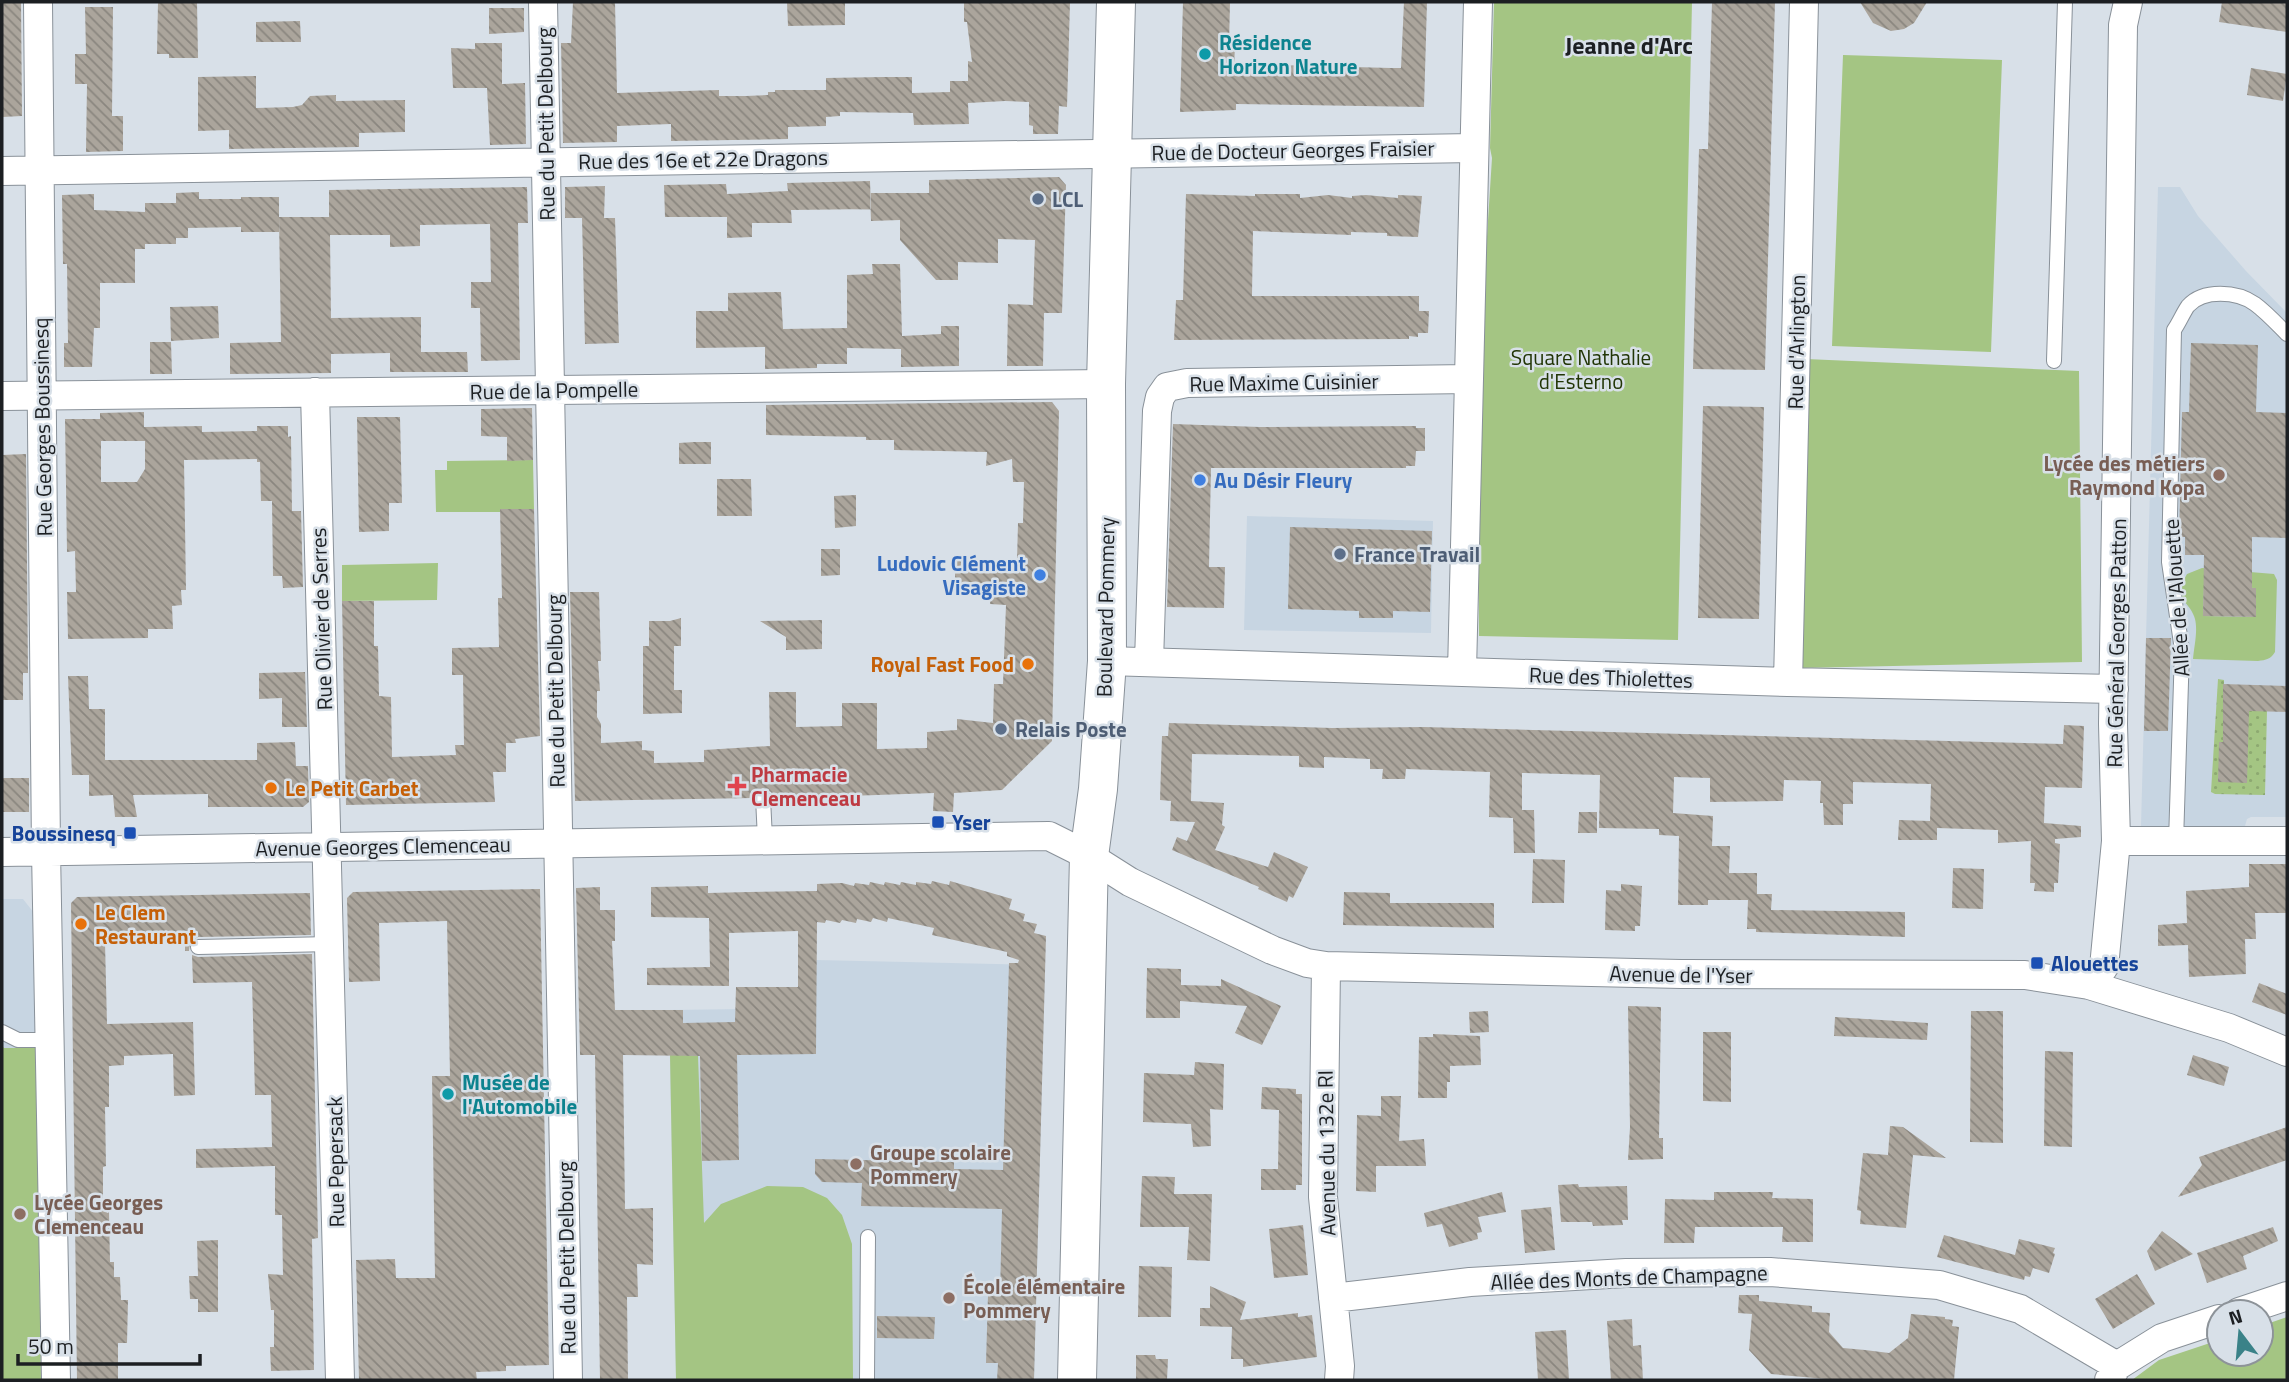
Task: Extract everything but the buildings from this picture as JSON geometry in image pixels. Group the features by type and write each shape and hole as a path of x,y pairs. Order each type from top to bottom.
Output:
{"main road":[{"name":"Boulevard Pommery","path":"1077,1380 1089,856 1098,789 1107,662 1106,384 1116,2"}],"street":[{"name":"Rue Georges Boussinesq","path":"38,2 46,851 43,1040 56,1380"},
{"name":"Rue du Petit Delbourg","path":"543,2 568,1380"},
{"path":"1462,672 1478,2"},
{"name":"Rue d'Arlington","path":"1788,682 1804,2"},
{"name":"Rue Général Georges Patton","path":"2089,985 2104,967 2116,841 2114,689 2123,25 2128,2"},
{"name":"Rue de Docteur Georges Fraisier","path":"1111,153 1474,148"},
{"name":"Rue des 16e et 22e Dragons","path":"2,171 1111,153"},
{"name":"Rue Maxime Cuisinier","path":"1149,662 1157,411 1160,397 1167,387 1187,383 1469,379"},
{"name":"Rue de la Pompelle","path":"2,396 1106,384"},
{"name":"Rue Olivier de Serres","path":"315,392 328,847"},
{"name":"Rue des Thiolettes","path":"1107,662 2114,689"},
{"name":"Avenue Georges Clemenceau","path":"2,852 1040,835 1049,836 1089,856"},
{"path":"2116,841 2287,841"},
{"name":"Rue Pepersack","path":"328,847 340,1380"},
{"name":"Avenue de l'Yser","path":"1089,856 1130,882 1272,950 1307,963 1326,966 1681,974 2025,975 2089,985 2229,1028 2287,1052"},
{"name":"Avenue du 132e RI","path":"1326,966 1323,1197 1340,1366 1339,1380"},
{"name":"Allée des Monts de Champagne","path":"1333,1298 1471,1282 1626,1273 1770,1272 1939,1285 2020,1310 2113,1373"},
{"path":"2113,1373 2162,1338 2205,1324"}],"lane":[{"path":"2054,361 2065,2"},
{"name":"Allée de l'Alouette","path":"2176,842 2182,650 2169,562 2174,330 2188,307 2199,298 2214,294 2230,295 2253,302 2287,334"},
{"path":"763,798 765,839"},
{"path":"198,947 330,944"},
{"path":"2,1032 18,1040 43,1040"},
{"path":"867,1380 868,1237"}],"shaded area":[{"name":"Lycée des métiers Raymond Kopa","path":"2158,187 2180,187 2198,216 2287,313 2287,817 2251,817 2247,819 2245,826 2141,826"},
{"path":"1247,516 1433,521 1431,633 1244,630"},
{"name":"Lycée Georges Clemenceau","path":"2,899 23,899 34,913 41,1380 2,1380"},
{"name":"Groupe scolaire Pommery","path":"816,960 1045,965 1034,1380 676,1380 669,1010 816,1008"}],"green space":[{"name":"Square Nathalie d'Esterno","path":"1494,2 1692,2 1678,640 1479,636 1478,379 1492,158 1490,148"},
{"path":"1843,55 2002,60 1991,352 1832,346"},
{"path":"1806,359 2079,371 2082,662 1799,668"},
{"path":"533,460 534,509 436,512 435,470 447,470 447,461"},
{"path":"438,563 437,600 342,601 342,565"},
{"path":"2202,568 2274,574 2277,580 2275,652 2272,656 2258,661 2193,659 2196,624 2181,590 2187,574","holes":["2204,587 2256,588 2255,617 2203,616"]},
{"path":"2218,679 2224,680 2223,742 2218,782 2249,711 2267,711 2265,795 2211,792"},
{"name":"Lycée Georges Clemenceau","path":"2,1046 36,1048 41,1380 2,1380"},
{"path":"670,1054 698,1056 704,1223 721,1204 767,1186 803,1187 827,1198 842,1215 852,1244 853,1380 676,1380"},
{"path":"2287,1317 2287,1380 2132,1380 2159,1360 2205,1345 2205,1368 2275,1368 2275,1321"}],"place":[{"name":"Résidence Horizon Nature","path":"1205,54"},
{"name":"LCL","path":"1038,199"},
{"name":"Lycée des métiers Raymond Kopa","path":"2219,475"},
{"name":"Au Désir Fleury","path":"1200,480"},
{"name":"France Travail","path":"1340,554"},
{"name":"Ludovic Clément Visagiste","path":"1040,575"},
{"name":"Royal Fast Food","path":"1028,664"},
{"name":"Relais Poste","path":"1001,729"},
{"name":"Pharmacie Clemenceau","path":"737,786"},
{"name":"Le Petit Carbet","path":"271,788"},
{"name":"Yser","path":"938,822"},
{"name":"Boussinesq","path":"130,833"},
{"name":"Le Clem Restaurant","path":"81,924"},
{"name":"Alouettes","path":"2037,963"},
{"name":"Musée de l'Automobile","path":"448,1094"},
{"name":"Groupe scolaire Pommery","path":"856,1164"},
{"name":"Lycée Georges Clemenceau","path":"20,1214"},
{"name":"École élémentaire Pommery","path":"949,1298"}],"district":[{"name":"Jeanne d'Arc","path":"1629,45"}]}
